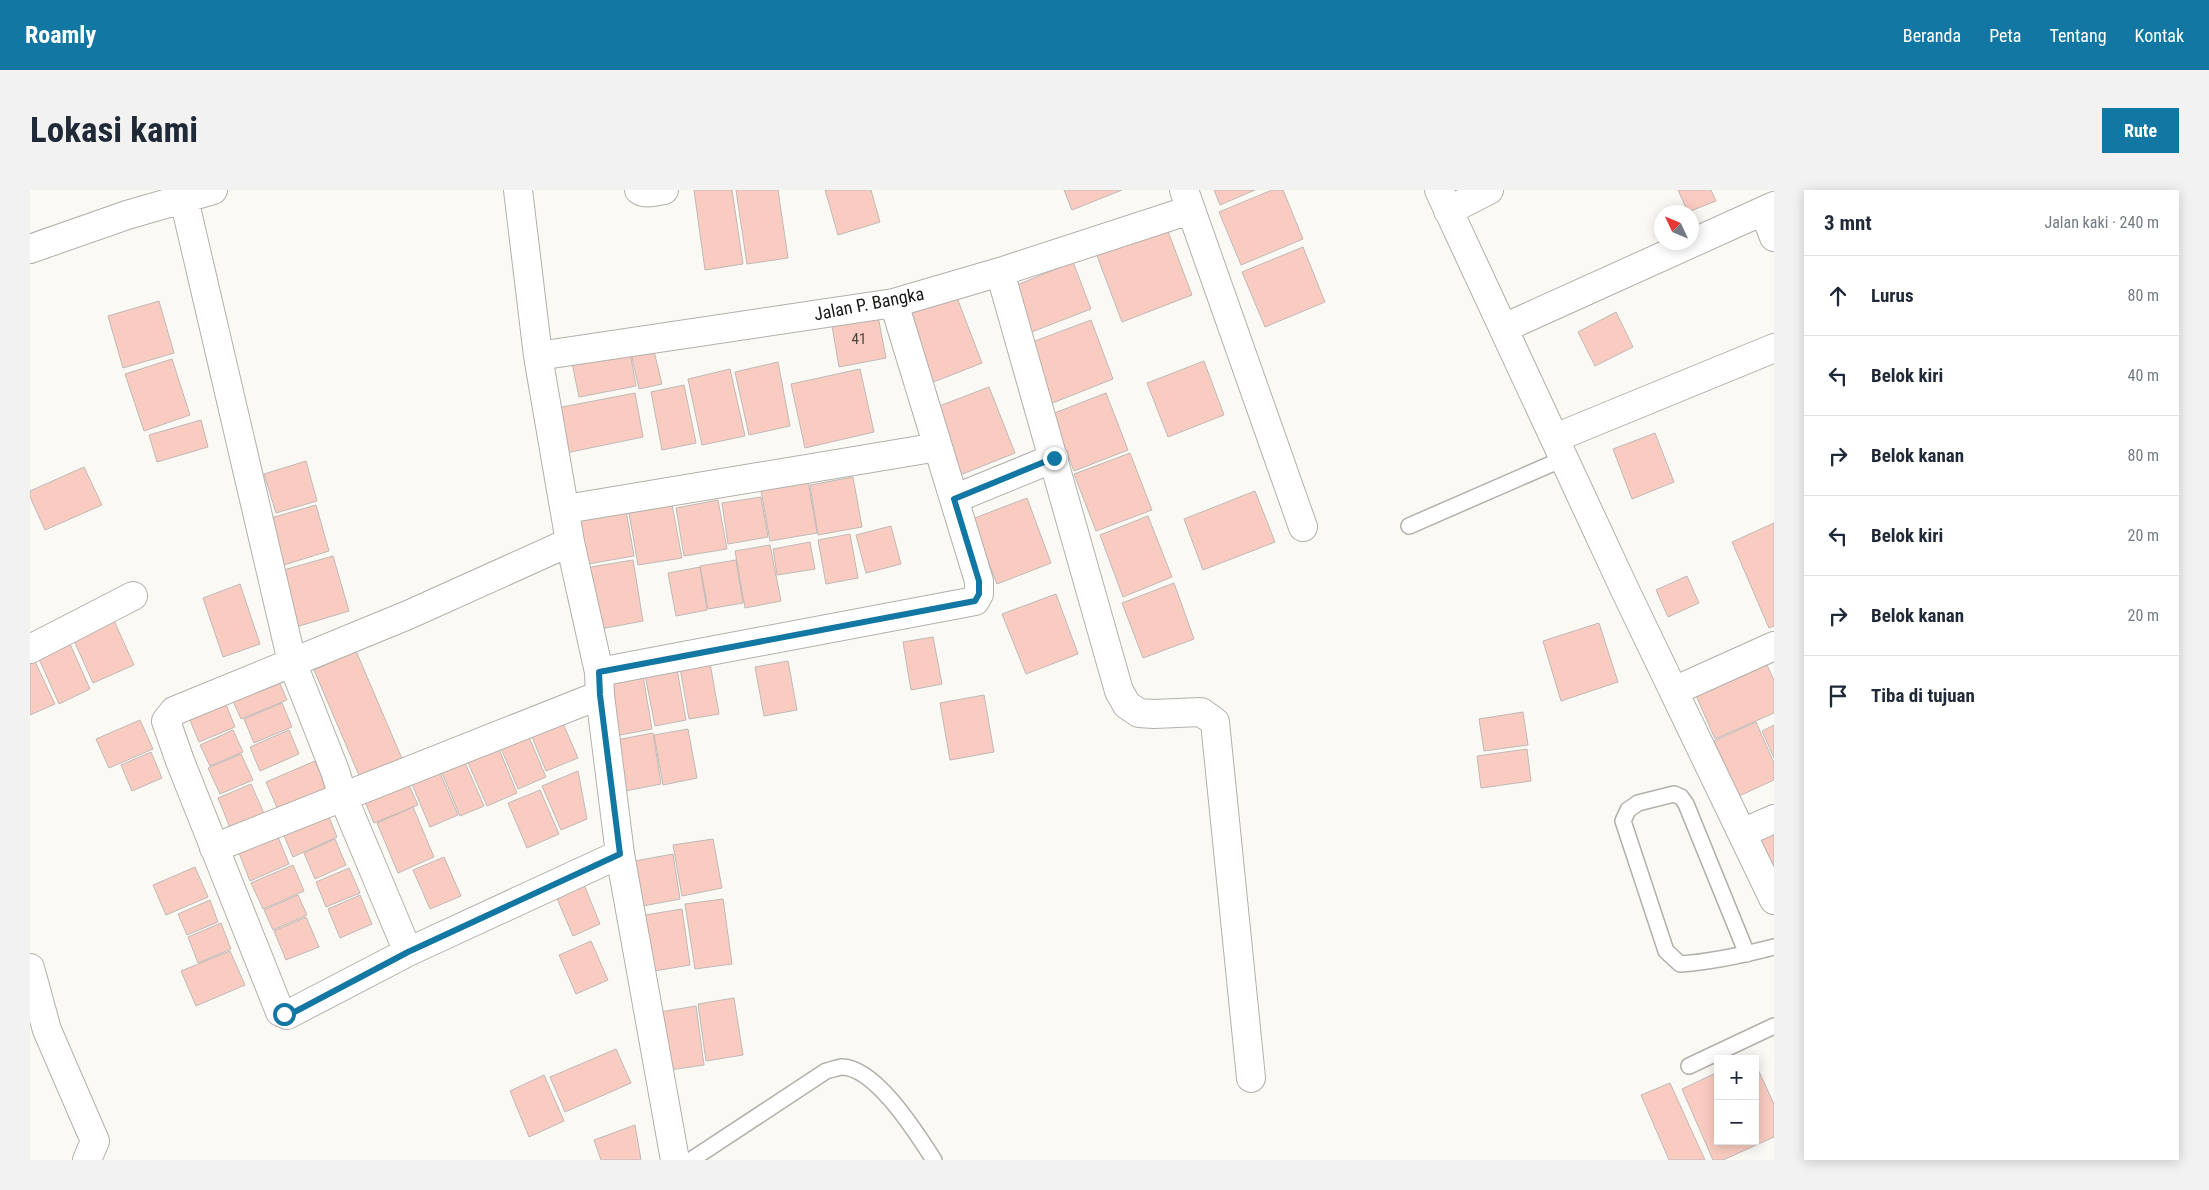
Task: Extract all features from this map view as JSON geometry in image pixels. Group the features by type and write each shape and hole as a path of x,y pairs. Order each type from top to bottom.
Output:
{"street":[{"path":"30,249 127,215 213,190"},
{"path":"518,190 538,356 566,509 570,542 599,683 620,854 675,1160"},
{"path":"638,190 649,192 664,190"},
{"path":"1490,190 1443,200 1774,900"},
{"path":"184,199 292,662 335,771 343,797 408,952"},
{"path":"1187,200 1303,527"},
{"name":"Jalan P. Bangka","path":"538,356 894,303 1000,272 1187,200"},
{"path":"1504,328 1769,208 1774,237"},
{"path":"1000,272 1119,691 1127,705 1139,713 1201,712 1215,722 1251,1078"},
{"path":"214,848 343,797 599,683 975,601 979,594 979,581 894,303"},
{"path":"1560,448 1774,348"},
{"path":"566,509 938,447"},
{"path":"954,499 1054,458"},
{"path":"570,542 408,615 174,711 166,721 277,1009 287,1016 408,952 620,854"},
{"path":"30,649 133,596"},
{"path":"1674,691 1774,646"},
{"path":"1742,833 1774,818"},
{"path":"30,968 47,1030 95,1141 87,1160"}],"lane":[{"path":"1409,526 1560,448"},
{"path":"1747,954 1686,804 1681,797 1674,794 1638,803 1628,810 1623,821 1666,951 1680,964 1706,962 1747,954 1774,948"},
{"path":"1689,1066 1774,1026"},
{"path":"691,1160 826,1071 842,1067 874,1082 908,1120 934,1160"}],"building":[{"path":"694,190 732,190 743,264 705,270"},
{"path":"736,190 778,190 788,258 747,264"},
{"path":"825,190 871,190 880,222 838,235"},
{"path":"1064,190 1122,190 1072,210"},
{"path":"1214,190 1255,190 1220,205"},
{"path":"1272,190 1283,190 1303,239 1241,265 1219,212"},
{"path":"1678,190 1711,190 1716,201 1699,208 1699,205 1685,205"},
{"path":"1166,226 1192,295 1122,322 1096,253"},
{"path":"1303,247 1325,302 1265,327 1242,272"},
{"path":"1073,262 1091,309 1029,333 1012,287"},
{"path":"956,295 982,363 931,383 905,314"},
{"path":"159,301 174,353 123,368 108,316"},
{"path":"877,311 886,358 839,367 831,320"},
{"path":"1616,312 1633,347 1595,366 1578,332"},
{"path":"1091,320 1113,379 1050,404 1027,344"},
{"path":"652,343 662,384 639,389 630,348"},
{"path":"630,352 636,386 579,397 572,363"},
{"path":"172,359 190,415 144,431 125,374"},
{"path":"1204,361 1224,415 1168,437 1147,383"},
{"path":"778,362 790,426 749,435 735,372"},
{"path":"730,369 745,436 702,445 688,379"},
{"path":"860,369 874,432 805,448 791,384"},
{"path":"684,385 696,443 662,450 651,392"},
{"path":"989,387 1015,453 960,475 934,408"},
{"path":"635,393 643,437 561,454 552,409"},
{"path":"1106,393 1128,450 1074,471 1052,414"},
{"path":"201,420 208,447 157,462 149,435"},
{"path":"1655,433 1674,482 1632,499 1613,449"},
{"path":"1130,453 1152,510 1096,531 1074,474"},
{"path":"306,461 317,501 276,513 264,474"},
{"path":"84,467 102,505 45,530 30,497 30,491"},
{"path":"853,477 862,527 818,535 810,485"},
{"path":"808,481 817,533 770,541 761,490"},
{"path":"1255,491 1275,542 1203,570 1184,519"},
{"path":"761,497 768,537 728,544 722,503"},
{"path":"1027,498 1051,563 997,584 972,519"},
{"path":"718,500 727,549 684,556 676,508"},
{"path":"316,505 329,551 284,565 271,518"},
{"path":"672,505 682,558 638,565 629,513"},
{"path":"626,510 634,556 582,565 574,519"},
{"path":"1148,516 1172,577 1123,597 1100,535"},
{"path":"1774,523 1774,626 1769,628 1732,542"},
{"path":"891,526 901,564 866,573 856,535"},
{"path":"850,534 858,578 826,584 818,540"},
{"path":"810,542 815,569 777,575 773,549"},
{"path":"770,545 781,601 745,608 735,551"},
{"path":"333,556 349,611 296,627 280,571"},
{"path":"633,560 643,621 595,630 585,568"},
{"path":"736,560 743,603 708,609 700,566"},
{"path":"700,567 707,610 676,616 668,573"},
{"path":"1687,576 1699,603 1668,617 1656,590"},
{"path":"1174,583 1194,639 1143,658 1122,603"},
{"path":"240,584 260,644 223,657 203,598"},
{"path":"1056,594 1078,654 1026,674 1002,614"},
{"path":"112,616 134,665 93,683 71,634"},
{"path":"1599,623 1618,682 1561,701 1543,641"},
{"path":"66,635 90,689 59,704 35,650"},
{"path":"933,637 942,684 911,690 903,642"},
{"path":"30,651 55,704 30,715"},
{"path":"356,651 403,761 361,780 314,670"},
{"path":"788,661 797,710 764,716 755,667"},
{"path":"1765,661 1774,680 1774,713 1715,739 1695,693"},
{"path":"710,663 719,714 689,719 680,668"},
{"path":"677,669 686,720 655,726 645,675"},
{"path":"275,672 287,700 241,719 229,692"},
{"path":"643,676 652,729 615,736 606,682"},
{"path":"984,695 994,752 950,760 940,703"},
{"path":"223,697 235,727 199,742 187,713"},
{"path":"282,703 292,727 254,743 244,719"},
{"path":"1523,712 1528,745 1484,751 1479,719"},
{"path":"561,719 578,758 546,771 530,732"},
{"path":"140,720 153,749 109,768 96,739"},
{"path":"1756,722 1774,763 1774,780 1739,796 1714,741"},
{"path":"1774,725 1774,758 1762,731"},
{"path":"688,729 697,778 663,785 654,735"},
{"path":"233,730 243,752 210,766 200,745"},
{"path":"289,730 299,754 260,771 250,747"},
{"path":"526,730 546,777 518,789 498,741"},
{"path":"653,733 661,784 625,791 616,740"},
{"path":"497,744 517,793 487,806 466,758"},
{"path":"1527,749 1531,781 1481,788 1477,756"},
{"path":"151,752 162,778 132,791 121,765"},
{"path":"241,754 253,780 220,794 208,768"},
{"path":"463,758 484,806 460,816 440,768"},
{"path":"315,761 331,799 282,819 266,782"},
{"path":"437,766 458,815 430,827 409,777"},
{"path":"578,771 587,819 561,830 542,786"},
{"path":"404,774 418,805 374,823 361,792"},
{"path":"251,784 267,820 233,835 218,798"},
{"path":"540,790 559,834 527,848 508,803"},
{"path":"413,807 434,857 398,873 377,823"},
{"path":"327,812 337,837 293,857 282,831"},
{"path":"1774,834 1774,871 1760,840"},
{"path":"278,837 289,864 250,881 239,853"},
{"path":"335,839 346,865 315,879 304,853"},
{"path":"713,839 722,888 682,896 673,845"},
{"path":"673,854 680,899 632,908 624,863"},
{"path":"444,857 461,896 430,909 413,870"},
{"path":"293,865 304,891 263,909 251,883"},
{"path":"195,867 208,897 166,915 153,885"},
{"path":"349,868 360,893 326,907 316,882"},
{"path":"583,882 600,924 573,936 555,894"},
{"path":"298,895 307,915 273,930 264,910"},
{"path":"360,895 372,924 340,938 328,909"},
{"path":"723,899 732,964 695,969 685,904"},
{"path":"210,900 218,922 187,935 178,914"},
{"path":"682,909 690,965 648,972 639,916"},
{"path":"306,917 319,947 286,960 274,931"},
{"path":"221,923 231,949 198,963 188,937"},
{"path":"591,941 608,980 576,994 559,955"},
{"path":"230,951 245,985 196,1006 181,971"},
{"path":"734,998 743,1055 706,1061 698,1004"},
{"path":"696,1006 704,1065 663,1071 654,1013"},
{"path":"616,1049 631,1083 565,1112 550,1077"},
{"path":"1759,1072 1774,1104 1774,1137 1759,1144"},
{"path":"1714,1074 1714,1145 1756,1145 1723,1160 1713,1160 1682,1089"},
{"path":"544,1075 564,1121 529,1137 510,1091"},
{"path":"1670,1083 1705,1160 1669,1160 1641,1095"},
{"path":"635,1125 641,1160 601,1160 594,1140"}],"route":[{"path":"284,1014 287,1016 408,952 620,854 600,695 599,672 968,604 975,601 979,594 979,581 954,499 1054,458"}]}
